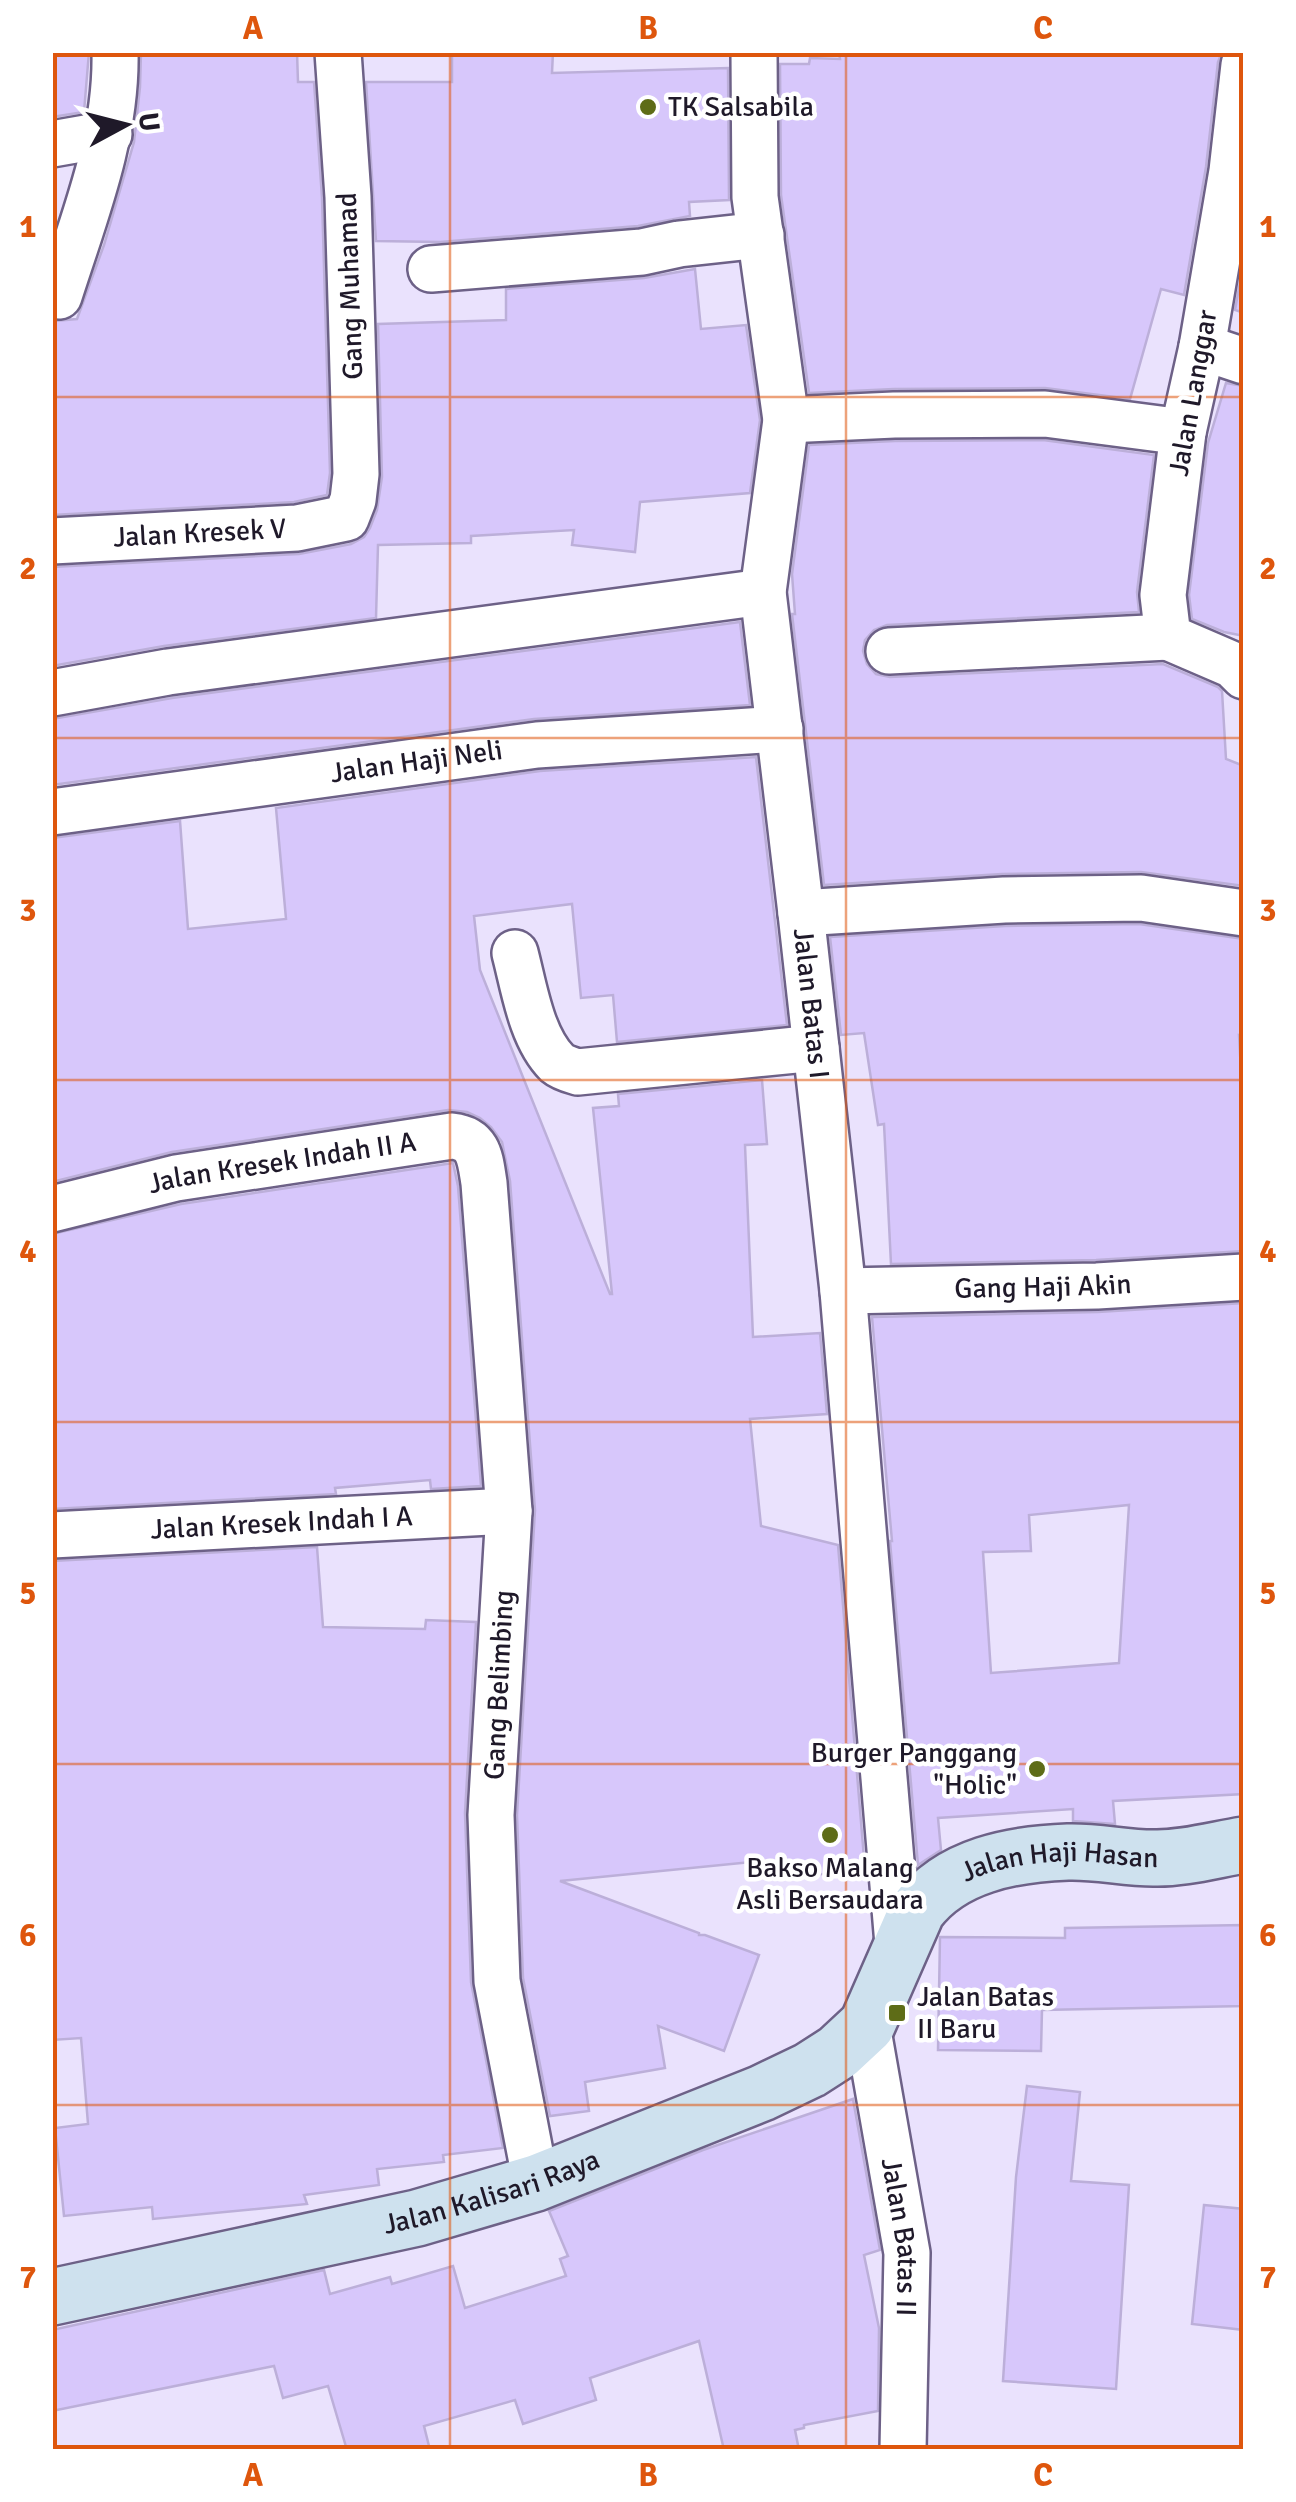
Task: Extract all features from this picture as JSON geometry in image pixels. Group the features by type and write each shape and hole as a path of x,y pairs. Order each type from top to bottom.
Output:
{"street":[{"path":"60,296 109,134 116,81 115,52"},
{"name":"Gang Muhamad","path":"338,52 348,197 356,474 346,518"},
{"name":"Jalan Batas I","path":"754,52 755,197 786,420 763,592 843,1291 883,1991"},
{"name":"Jalan Langgar","path":"1168,637 1163,595 1182,432 1223,354 1232,172 1244,64"},
{"path":"52,144 109,134"},
{"path":"432,269 642,252 760,235"},
{"path":"786,420 1045,414 1182,432"},
{"name":"Jalan Kresek V","path":"52,541 297,528 346,518"},
{"path":"52,693 168,672 763,592"},
{"path":"889,651 1168,637 1233,665 1244,676"},
{"name":"Jalan Haji Neli","path":"52,812 537,744 780,730"},
{"path":"802,912 1004,900 1142,898 1244,913"},
{"path":"516,953 531,1017 547,1050 560,1066 578,1072 816,1048"},
{"name":"Jalan Kresek Indah II A","path":"52,1209 176,1178 452,1136 466,1138 476,1149 484,1183"},
{"name":"Gang Belimbing","path":"484,1183 509,1511 491,1815 497,1981 536,2184"},
{"name":"Gang Haji Akin","path":"843,1291 1097,1286 1244,1276"},
{"name":"Jalan Kresek Indah I A","path":"52,1534 509,1511"},
{"name":"Jalan Haji Hasan","path":"883,1991 917,1911 928,1896 946,1882 986,1864 1070,1852 1156,1859 1244,1845"},
{"name":"Jalan Kalisari Raya","path":"52,2296 417,2218 536,2184 810,2070 838,2052 883,1991"},
{"name":"Jalan Batas II","path":"883,1991 907,2253 903,2450"}],"building":[{"path":"52,52 89,52 84,112 52,117"},
{"path":"141,52 297,52 298,82 314,82 322,198 330,473 327,495 294,502 52,515 54,321 77,319 104,245 134,142"},
{"path":"452,52 553,52 552,73 728,68 729,200 689,202 690,216 638,226 440,242 376,241 366,82 452,82"},
{"path":"839,52 1222,52 1184,295 1161,289 1130,399 1045,388 809,393 781,195 780,64 809,64 810,58 840,59"},
{"path":"1244,260 1244,313 1235,310"},
{"path":"695,269 701,329 746,325 760,420 750,493 640,502 635,552 572,545 574,530 471,536 471,543 378,545 376,618 164,646 52,666 52,567 299,554 351,544 364,537 377,510 382,477 378,324 506,320 506,289 644,278"},
{"path":"1226,383 1244,386 1244,636 1192,619 1189,595 1208,443"},
{"path":"1043,440 1154,455 1137,592 1139,612 887,625 874,630 865,640 867,664 876,674 890,677 1163,664 1218,687 1222,691 1226,759 1244,766 1244,886 1141,872 1002,874 824,885 792,614 792,574 809,445"},
{"path":"740,622 750,705 534,719 52,785 52,719 172,698"},
{"path":"756,757 787,1025 617,1042 613,995 581,998 572,904 474,916 480,970 610,1294 593,1108 619,1106 618,1094 762,1080 767,1144 745,1145 753,1337 820,1333 827,1414 750,1419 761,1526 838,1545 865,1870 773,1879 771,1860 560,1881 759,1955 724,2051 658,2026 665,2068 585,2082 589,2111 550,2116 523,1978 517,1815 535,1510 510,1181 502,1142 480,1118 448,1110 172,1152 52,1182 52,838 180,821 188,929 286,919 276,808 540,771"},
{"path":"1139,924 1244,939 1244,1036 1239,1035 1244,1251 1096,1260 891,1264 884,1124 878,1125 864,1033 841,1035 830,937 1005,926"},
{"path":"453,1163 481,1486 431,1489 430,1480 335,1488 336,1494 52,1509 52,1234 181,1204"},
{"path":"1244,1303 1244,1794 1113,1801 1115,1824 1073,1821 1073,1809 938,1818 941,1850 918,1865 872,1317 1098,1312","holes":["1129,1505 1119,1663 991,1673 983,1552 1031,1551 1029,1515"]},
{"path":"317,1547 323,1627 425,1629 426,1620 476,1622 465,1813 471,1982 503,2148 443,2155 444,2162 377,2169 379,2185 304,2195 307,2204 153,2219 152,2207 64,2216 55,2128 88,2124 81,2038 52,2040 52,1561"},
{"path":"1244,1925 1244,2006 1042,2010 1041,2051 938,2050 940,1937 1065,1938 1065,1928"},
{"path":"1027,2086 1080,2092 1071,2181 1129,2185 1116,2389 1003,2381 1016,2177"},
{"path":"853,2099 880,2250 864,2255 879,2328 878,2411 804,2425 795,2430 799,2450 724,2450 699,2341 590,2378 596,2400 523,2424 515,2400 424,2426 430,2450 347,2450 328,2386 283,2398 274,2366 52,2411 52,2330 324,2270 330,2294 390,2277 392,2284 453,2266 465,2308 566,2276 560,2259 568,2256 549,2211 703,2150"},
{"path":"1204,2205 1244,2209 1244,2330 1192,2324"}],"place":[{"name":"TK Salsabila","path":"648,107"},
{"name":"Burger Panggang \"Holic\"","path":"1037,1769"},
{"name":"Bakso Malang Asli Bersaudara","path":"830,1835"},
{"name":"Jalan Batas II Baru","path":"897,2013"}]}
